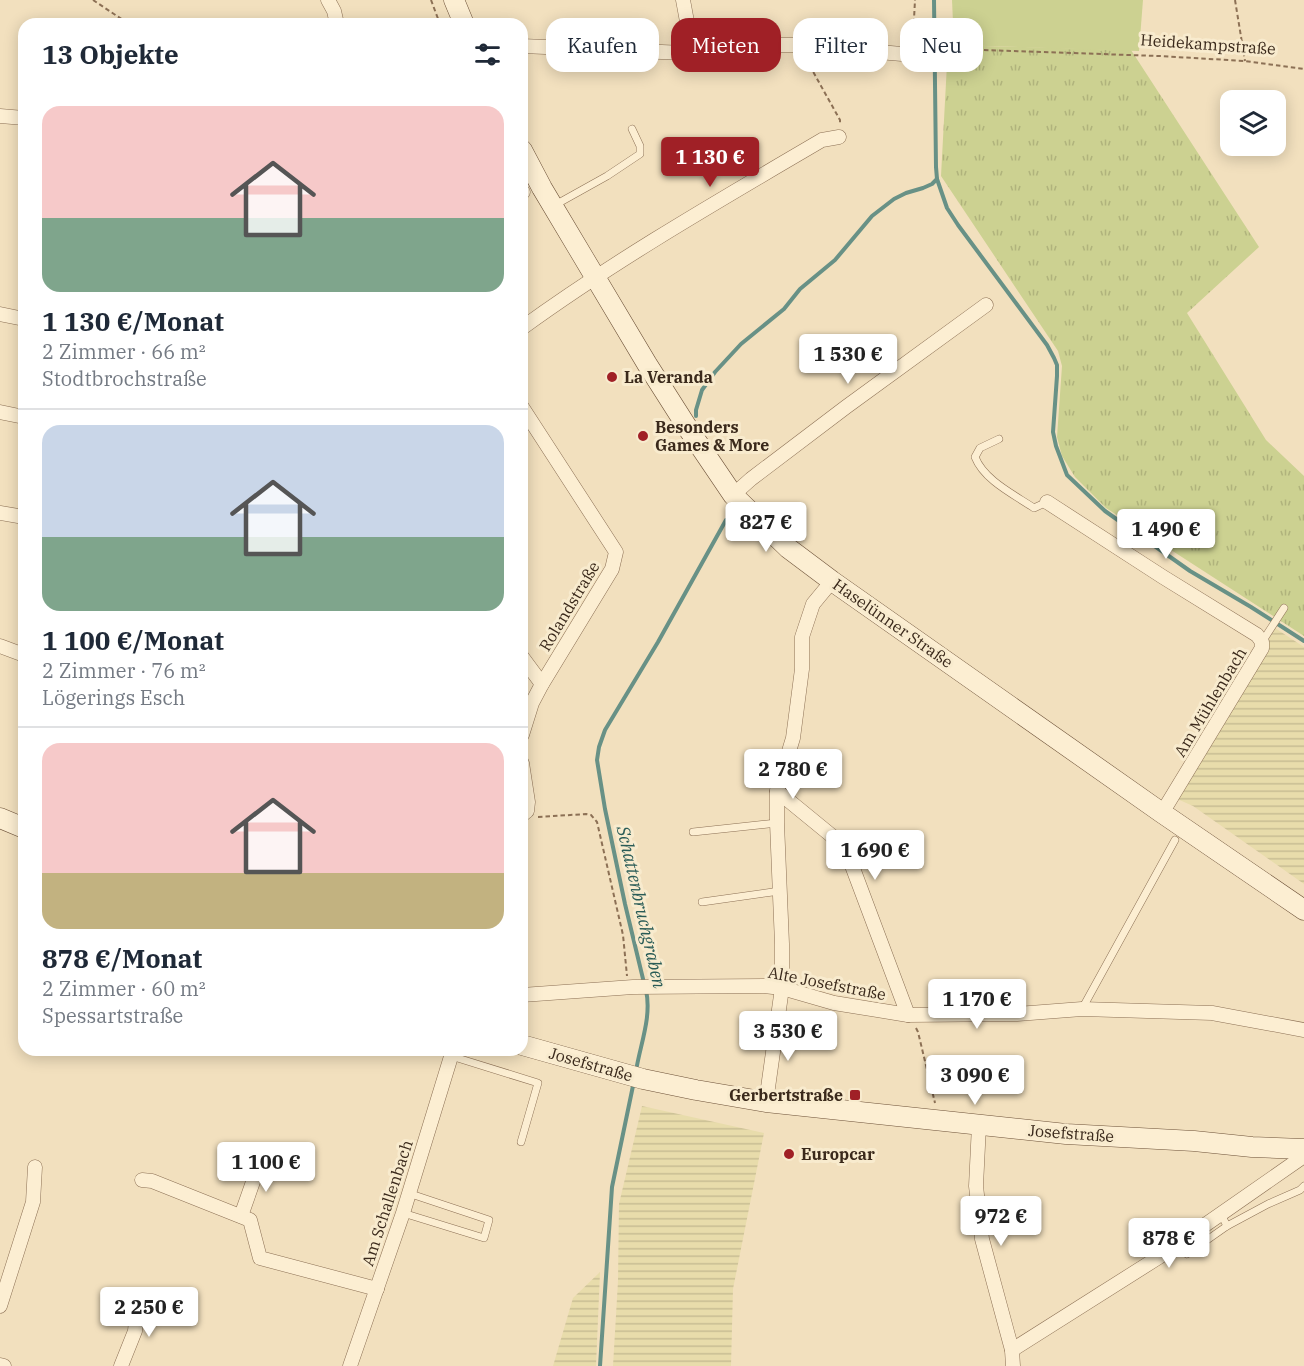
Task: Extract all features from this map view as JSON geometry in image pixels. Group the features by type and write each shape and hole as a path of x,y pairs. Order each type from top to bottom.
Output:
{"street":[{"path":"328,0 336,18"},
{"path":"454,0 462,18"},
{"path":"683,0 686,18"},
{"path":"528,46 671,52"},
{"path":"0,116 18,118"},
{"path":"528,324 708,207 822,140 839,137"},
{"name":"Haselünner Straße","path":"528,161 689,430 733,495 788,548 832,581 1304,910"},
{"path":"733,495 846,407 986,305"},
{"path":"0,314 18,318"},
{"path":"0,412 18,416"},
{"name":"Rolandstraße","path":"528,416 616,552 612,568 542,684 528,716"},
{"name":"Am Mühlenbach","path":"1047,501 1163,577 1257,635 1265,636 1262,648 1162,813"},
{"path":"0,513 18,516"},
{"path":"766,1102 782,988 777,791 793,738 801,669 802,637 813,604 832,581"},
{"path":"0,646 18,653"},
{"path":"528,665 542,684"},
{"path":"777,791 832,836 851,863 908,1015"},
{"path":"0,818 18,826"},
{"name":"Alte Josefstraße","path":"528,995 655,986 764,986 782,988 834,1003 908,1015 1017,1014 1082,1009 1212,1013 1304,1030"},
{"name":"Josefstraße","path":"528,1047 644,1079 766,1102 1066,1134 1304,1149"},
{"name":"Am Schallenbach","path":"350,1366 403,1213 451,1056"},
{"path":"979,1125 976,1186 982,1239 1012,1350 1013,1366"},
{"path":"1012,1350 1180,1242 1224,1220 1304,1156"},
{"path":"241,1216 261,1159"},
{"path":"0,1306 33,1202 35,1167"},
{"path":"142,1180 152,1181 250,1220 260,1258 377,1289"},
{"path":"121,1366 135,1331 138,1300"}],"lane":[{"path":"553,206 607,176 640,154 640,146 632,129"},
{"path":"999,439 980,448 975,457 978,465 987,476 1034,508 1047,501"},
{"path":"1265,636 1284,608"},
{"path":"693,832 777,823"},
{"path":"1082,1009 1175,840"},
{"path":"702,902 780,891"},
{"path":"461,1056 538,1083 521,1142"},
{"path":"1224,1220 1268,1204 1304,1186"},
{"path":"403,1213 484,1238 489,1220 408,1193"}],"path":[{"path":"93,0 120,18"},
{"path":"431,0 438,18"},
{"path":"914,18 915,0"},
{"path":"1235,0 1245,61"},
{"name":"Heidekampstraße","path":"983,50 1245,61 1304,69"},
{"path":"812,72 840,120 839,137"},
{"path":"528,814 534,817 586,814 591,815 597,822 623,935 630,987"},
{"path":"908,1015 918,1032 939,1120"}],"shaded area":[{"path":"1275,628 1304,647 1304,884 1193,806 1175,798"},
{"path":"642,1106 764,1133 733,1289 731,1366 613,1366 618,1281 619,1204"},
{"path":"600,1272 596,1366 553,1366 573,1298"}],"green space":[{"path":"952,0 1143,0 1139,51 983,46 983,18 953,18"},
{"path":"983,46 1131,50 1259,247 1187,313 1266,440 1304,476 1304,636 1106,508 1075,477 1062,456 1057,437 1062,366 1058,351 941,176 947,72 983,72"}],"waterway":[{"path":"934,0 937,179 947,208 958,225 1047,345 1054,358 1057,365 1057,376 1053,432 1067,475 1105,511 1190,571 1304,641"},
{"path":"696,416 702,390 741,344 784,309 800,289 835,260 872,216 894,199 932,184 937,179"},
{"name":"Schattenbruchgraben","path":"644,983 605,809 597,760 599,747 605,730 658,642 726,520"},
{"name":"Schattenbruchgraben","path":"636,1071 647,1021 646,990"},
{"name":"Schattenbruchgraben","path":"600,1366 612,1187 634,1081"}],"place":[{"name":"La Veranda","path":"612,377"},
{"name":"Besonders Games & More","path":"643,436"},
{"name":"Gerbertstraße","path":"855,1095"},
{"name":"Europcar","path":"789,1154"}]}
